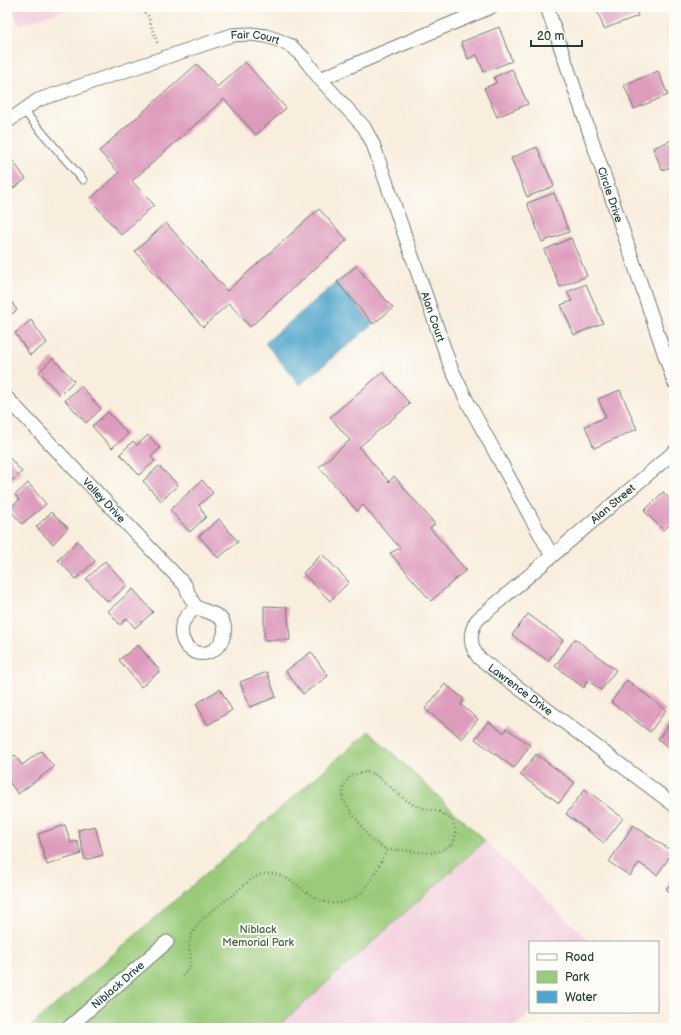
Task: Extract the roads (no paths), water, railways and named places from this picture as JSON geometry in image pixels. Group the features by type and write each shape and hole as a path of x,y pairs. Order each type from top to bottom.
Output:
{"street":[{"path":"320,78 491,7"},
{"name":"Circle Drive","path":"547,7 674,382"},
{"name":"Fair Court","path":"7,122 38,100 232,35 251,34 266,36 278,40 290,46 302,56 320,78"},
{"name":"Alan Court","path":"320,78 364,127 372,144 451,368 467,401 552,556"},
{"name":"Valley Drive","path":"7,398 185,585 196,607"},
{"name":"Alan Street","path":"552,556 674,452"},
{"name":"Lawrence Drive","path":"552,556 477,620 472,628 470,640 473,650 479,658 674,805"},
{"name":"Niblack Drive","path":"68,1028 168,942"}],"lane":[{"path":"23,110 83,180"}],"water":[{"path":"337,282 373,324 300,385 265,343"}],"park label":[{"name":"Niblack Memorial Park","path":"258,935"}]}
